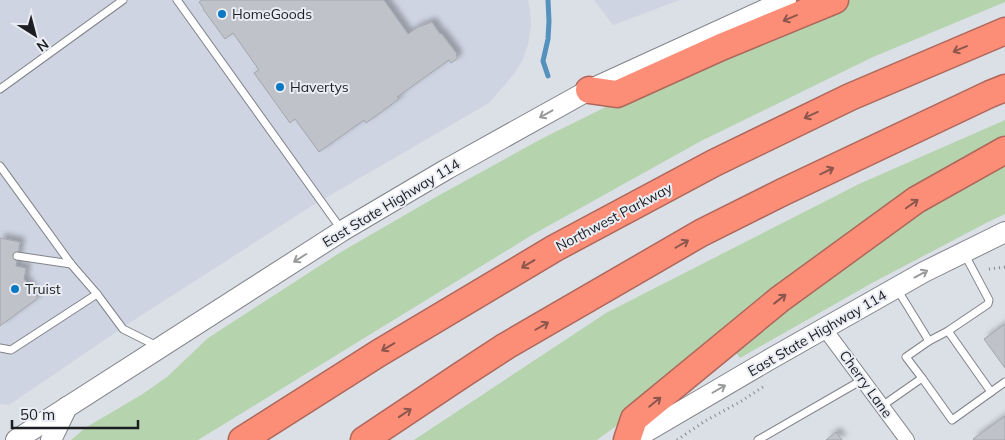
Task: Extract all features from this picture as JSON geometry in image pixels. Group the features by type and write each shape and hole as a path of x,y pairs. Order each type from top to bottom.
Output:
{"highway":[{"path":"589,90 616,94 721,47 835,0"},
{"name":"Northwest Parkway","path":"242,440 379,352 554,248 714,163 850,97 1005,31"},
{"path":"364,440 506,346 701,233 849,160 1005,88"},
{"path":"627,440 634,419 780,299 916,200 1005,150"}],"main road":[{"name":"East State Highway 114","path":"16,440 342,231 447,169 589,90 786,0"},
{"name":"East State Highway 114","path":"632,440 924,272 1005,232"},
{"path":"51,440 67,407"}],"street":[{"name":"Cherry Lane","path":"824,328 907,440"}],"lane":[{"path":"0,89 123,0"},
{"path":"177,0 342,231"},
{"path":"0,166 71,264 97,294 123,329 160,347"},
{"path":"963,253 989,300 988,304 906,357 952,420 1005,382"},
{"path":"17,256 71,264"},
{"path":"896,288 929,341"},
{"path":"0,348 11,350 97,294"},
{"path":"948,331 991,392"},
{"path":"882,406 922,378"},
{"path":"758,440 862,380"}],"path":[{"path":"989,269 1005,267"},
{"path":"677,440 770,382"}],"shaded area":[{"path":"0,0 528,0 531,26 528,45 523,59 514,74 489,103 310,207 128,324 9,405 0,404"},
{"path":"594,0 680,0 613,25"}],"green space":[{"path":"849,0 1005,0 1005,2 873,57 701,141 532,235 198,440 71,440 85,428 141,395 167,377 208,338 341,252 436,197 543,138 636,92 736,47"},
{"path":"1005,120 1005,141 597,440 414,440 606,313 859,184"},
{"path":"1005,160 1005,214 872,283 740,358 734,350 786,308 916,216"}],"building":[{"path":"202,0 384,0 408,34 418,27 432,22 457,54 458,58 451,63 449,60 397,97 399,99 366,123 364,120 319,152 295,119 290,123 254,73 259,70 233,33 225,39 203,9 199,2"},
{"name":"Truist","path":"0,238 20,242 16,266 26,268 24,279 38,298 0,326"},
{"path":"1005,324 1005,368 984,339"},
{"path":"1005,416 1005,440 973,439"},
{"path":"836,432 842,440 826,440"}],"waterway":[{"path":"548,0 548,39 543,61 548,76"}],"place":[{"name":"HomeGoods","path":"222,14"},
{"name":"Havertys","path":"280,87"},
{"name":"Truist","path":"15,289"}]}
